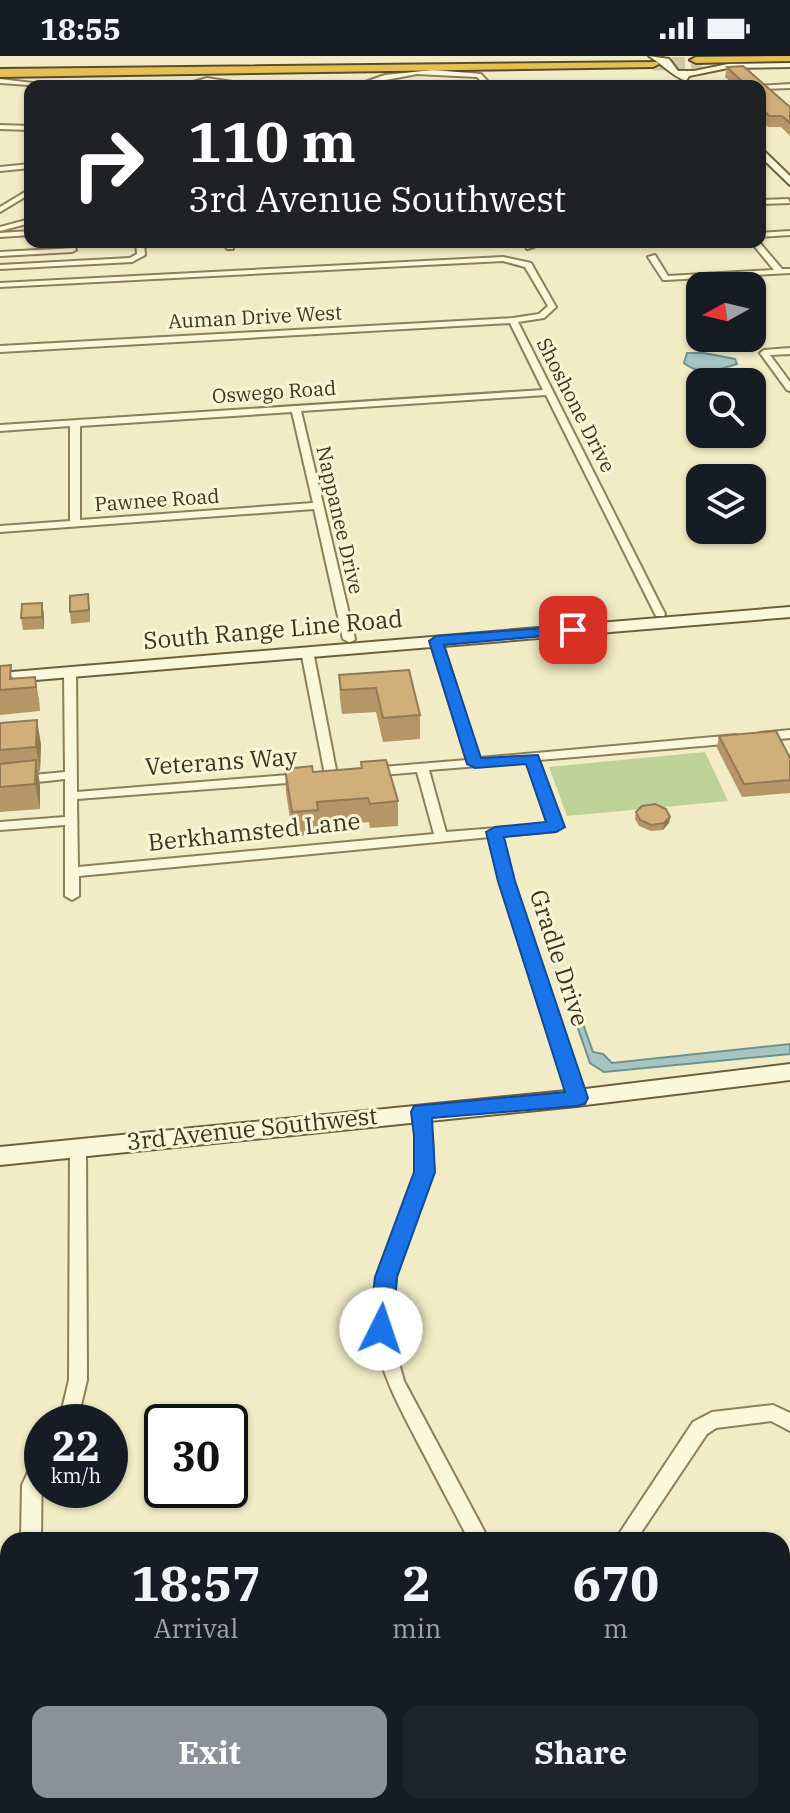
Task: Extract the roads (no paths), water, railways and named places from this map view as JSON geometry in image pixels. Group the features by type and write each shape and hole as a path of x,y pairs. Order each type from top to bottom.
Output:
{"highway":[{"path":"263,67 630,56"},
{"path":"0,72 653,60"},
{"path":"698,64 790,62"},
{"path":"263,67 642,67 676,72"}],"main road":[{"path":"676,72 729,56"},
{"path":"653,60 666,61 687,80"},
{"path":"766,155 785,171 790,182"},
{"name":"South Range Line Road","path":"0,665 790,604"},
{"name":"South Range Line Road","path":"0,678 790,612"},
{"name":"3rd Avenue Southwest","path":"0,1156 577,1098 790,1072"}],"street":[{"path":"372,80 385,75 460,73 479,75 484,80"},
{"path":"0,81 24,84"},
{"path":"766,87 790,86"},
{"path":"0,127 24,128"},
{"path":"18,154 24,163"},
{"path":"0,169 24,167"},
{"path":"0,210 24,195"},
{"path":"766,202 788,201"},
{"path":"0,232 24,223"},
{"path":"0,232 24,233"},
{"path":"766,235 790,233"},
{"path":"0,247 24,246"},
{"path":"0,254 48,248"},
{"path":"0,285 71,282 72,248"},
{"path":"0,267 137,258 141,248"},
{"path":"761,248 785,271"},
{"path":"652,257 666,278 785,271"},
{"name":"Shoshone Drive","path":"71,282 503,259 528,265 552,302 547,314 513,320 660,614"},
{"name":"Auman Drive West","path":"0,349 513,320"},
{"path":"790,351 764,353 790,388"},
{"name":"Oswego Road","path":"0,428 550,392"},
{"name":"Nappanee Drive","path":"296,409 349,639"},
{"path":"75,423 75,524"},
{"name":"Pawnee Road","path":"0,529 317,506"},
{"path":"436,641 475,764"},
{"path":"307,651 331,775"},
{"path":"70,672 72,896"},
{"path":"361,773 790,734"},
{"name":"Berkhamsted Lane","path":"71,872 556,827 532,759"},
{"path":"422,768 441,837"},
{"name":"Veterans Way","path":"71,796 346,774"},
{"path":"0,782 70,775"},
{"path":"0,826 71,820"},
{"name":"Gradle Drive","path":"495,832 506,881 577,1098"},
{"path":"421,1112 425,1136 424,1172 386,1277 381,1329 385,1357 396,1383 475,1532"},
{"path":"72,1404 78,1380 78,1147"},
{"path":"630,1532 700,1428 712,1420 781,1418"},
{"path":"31,1532 32,1508"}],"water":[{"path":"687,353 704,353 735,359 737,364 723,368 692,368 684,363"},
{"path":"572,993 593,1052 603,1054 612,1063 790,1044 790,1054 604,1072 590,1063 567,997"}],"tunnel":[{"path":"653,64 702,63"}]}
